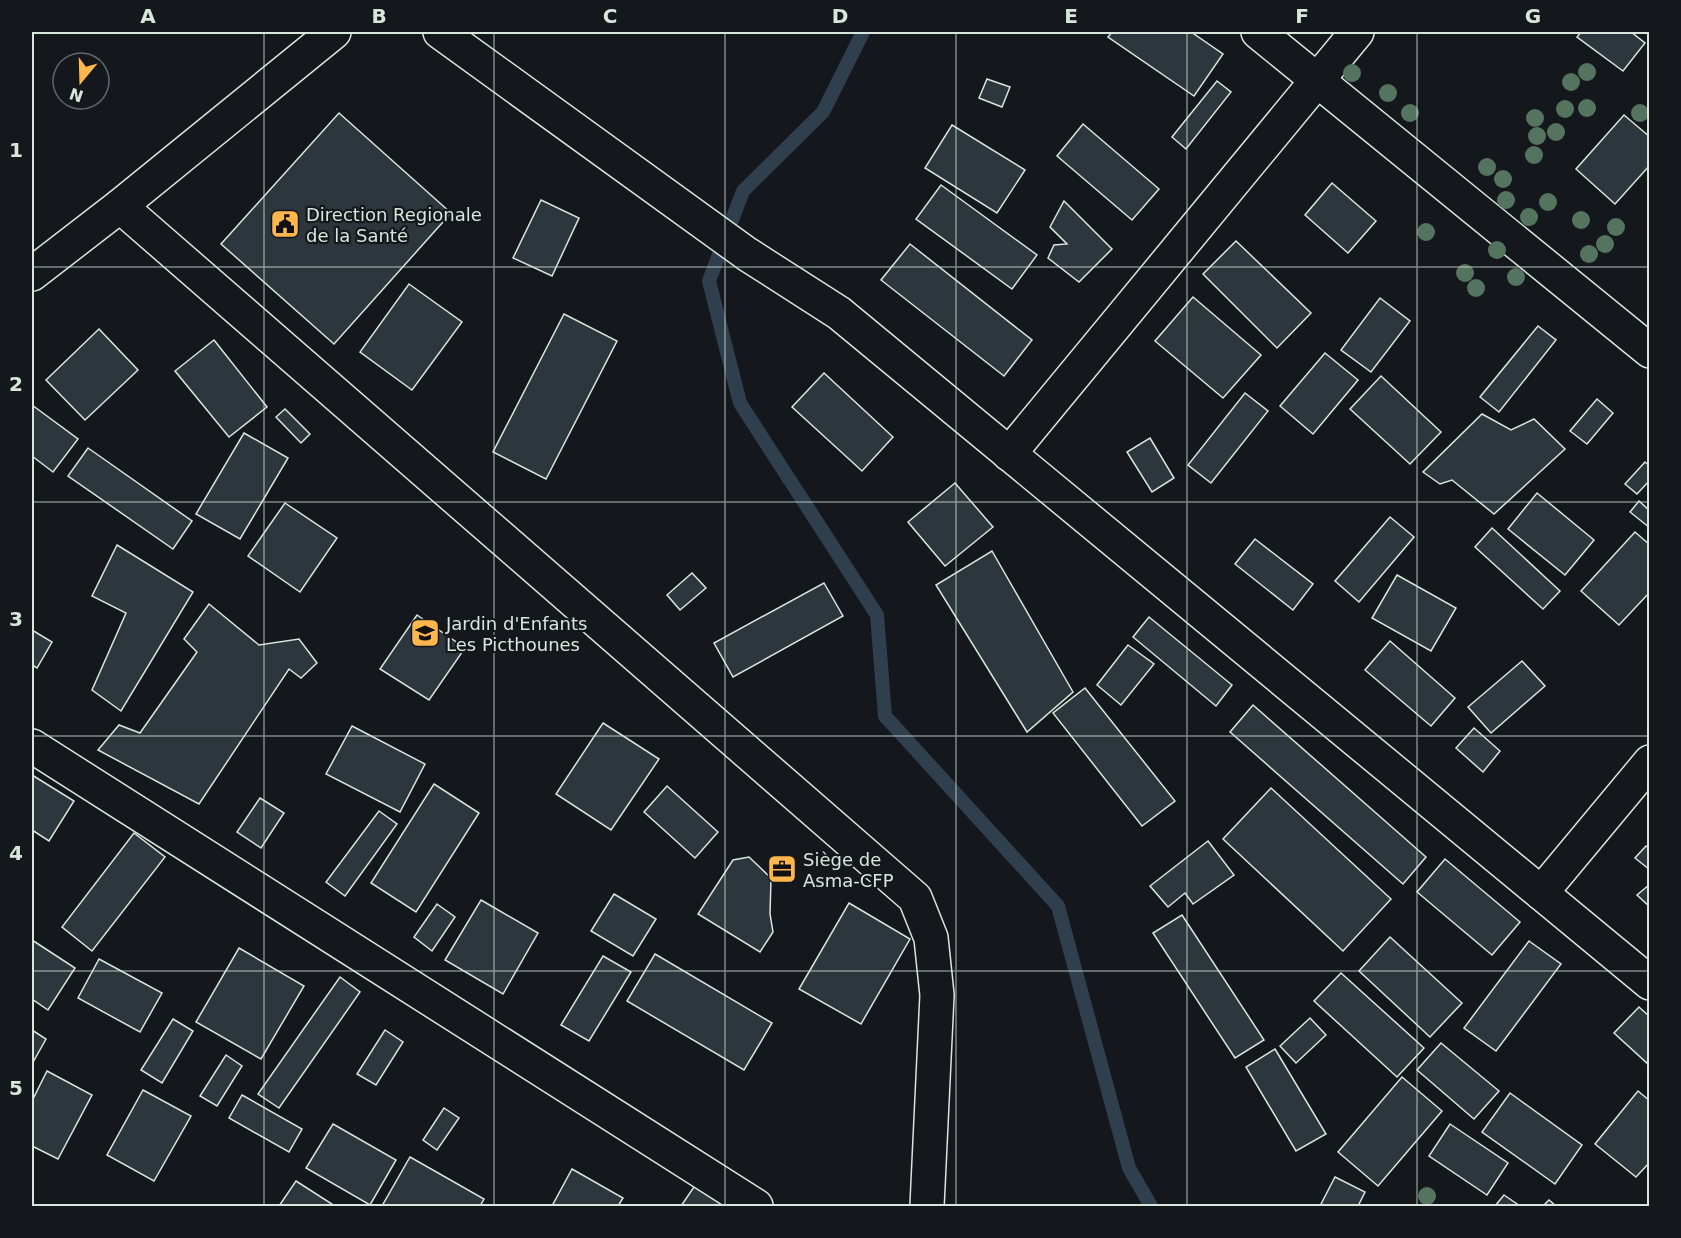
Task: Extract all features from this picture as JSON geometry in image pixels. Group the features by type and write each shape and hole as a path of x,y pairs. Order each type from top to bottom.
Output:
{"street":[{"path":"32,274 120,206 334,32"},
{"path":"440,32 747,254 839,313 1650,983"},
{"path":"1258,32 1650,351"},
{"path":"1009,454 1357,32"},
{"path":"120,206 915,898 931,938 937,995 927,1206"},
{"path":"32,746 756,1206"},
{"path":"1541,893 1650,762"}],"building":[{"path":"1112,32 1191,32 1223,54 1194,96 1108,37"},
{"path":"1581,32 1631,32 1645,43 1623,71 1577,37"},
{"path":"987,79 1010,87 1002,107 979,98"},
{"path":"1217,81 1231,92 1186,149 1172,137"},
{"path":"339,113 451,213 334,344 221,244"},
{"path":"1624,115 1650,137 1650,165 1615,204 1576,169"},
{"path":"1083,124 1159,189 1132,220 1057,156"},
{"path":"952,125 1025,170 997,213 925,168"},
{"path":"1332,183 1376,221 1348,253 1305,215"},
{"path":"941,185 1037,255 1012,289 916,219"},
{"path":"541,200 579,218 552,276 513,258"},
{"path":"1064,201 1112,249 1079,282 1048,258 1054,245 1067,244 1050,227"},
{"path":"1236,241 1311,313 1277,348 1203,274"},
{"path":"910,244 1032,340 1004,376 881,280"},
{"path":"409,284 462,322 412,390 360,352"},
{"path":"1193,297 1261,355 1223,398 1155,341"},
{"path":"1380,298 1410,321 1371,372 1341,350"},
{"path":"564,314 617,341 546,479 493,452"},
{"path":"1538,326 1556,340 1499,412 1480,397"},
{"path":"99,329 138,370 85,420 46,380"},
{"path":"214,340 267,407 229,437 175,371"},
{"path":"1325,353 1358,380 1313,434 1280,406"},
{"path":"824,373 893,437 862,471 792,407"},
{"path":"1381,376 1441,432 1410,464 1350,409"},
{"path":"1245,393 1268,411 1211,483 1188,465"},
{"path":"1597,399 1613,413 1587,444 1570,431"},
{"path":"32,405 78,439 53,472 32,456"},
{"path":"285,409 310,434 301,443 276,417"},
{"path":"1482,414 1511,430 1534,419 1565,449 1494,514 1452,480 1440,484 1423,472"},
{"path":"244,433 288,458 240,539 196,514"},
{"path":"1150,438 1174,478 1152,492 1127,452"},
{"path":"88,448 192,521 173,549 68,476"},
{"path":"1645,462 1650,466 1650,480 1637,494 1625,484"},
{"path":"955,483 993,527 945,566 908,522"},
{"path":"1537,493 1594,540 1565,575 1508,529"},
{"path":"1639,501 1650,511 1650,528 1630,512"},
{"path":"285,503 337,538 300,592 248,556"},
{"path":"1390,517 1414,537 1359,602 1335,581"},
{"path":"1492,528 1560,591 1543,609 1475,547"},
{"path":"1635,532 1650,545 1650,592 1619,625 1581,591"},
{"path":"1255,539 1313,584 1293,610 1235,564"},
{"path":"117,545 193,592 121,711 92,690 126,613 92,596"},
{"path":"992,551 1073,692 1027,732 936,585"},
{"path":"692,573 706,588 680,610 667,595"},
{"path":"1397,575 1456,608 1431,651 1372,618"},
{"path":"824,583 843,616 733,677 714,643"},
{"path":"209,604 259,645 299,639 317,663 301,678 289,669 199,804 98,750 119,725 140,733 197,652 184,639"},
{"path":"417,615 465,648 429,700 380,669"},
{"path":"1149,617 1232,685 1216,706 1133,637"},
{"path":"32,630 52,642 37,668 32,665"},
{"path":"1390,641 1455,698 1431,726 1365,670"},
{"path":"1128,645 1154,664 1121,705 1097,685"},
{"path":"1522,661 1545,686 1491,733 1468,707"},
{"path":"1085,688 1175,801 1142,826 1053,713"},
{"path":"1253,705 1426,857 1403,884 1230,732"},
{"path":"603,723 659,759 611,830 556,794"},
{"path":"352,726 425,764 400,812 326,774"},
{"path":"1474,728 1500,751 1483,772 1456,748"},
{"path":"32,775 74,801 49,841 32,830"},
{"path":"434,784 479,813 416,912 371,883"},
{"path":"667,786 718,832 695,858 644,812"},
{"path":"1271,788 1391,899 1343,951 1223,839"},
{"path":"260,798 284,813 261,848 237,832"},
{"path":"379,811 397,824 345,896 326,882"},
{"path":"134,833 165,857 92,951 62,927"},
{"path":"1208,841 1234,875 1193,904 1185,893 1168,907 1150,886"},
{"path":"1646,846 1650,849 1650,870 1635,858"},
{"path":"749,857 771,878 770,914 773,932 760,952 698,914 733,860"},
{"path":"1445,859 1520,922 1492,955 1417,892"},
{"path":"1650,884 1650,907 1637,895"},
{"path":"614,894 656,919 633,956 591,931"},
{"path":"481,900 538,933 503,994 445,960"},
{"path":"849,903 910,939 861,1024 799,989"},
{"path":"437,904 455,917 432,951 414,937"},
{"path":"1182,915 1264,1040 1235,1058 1153,933"},
{"path":"1390,937 1462,1003 1430,1037 1359,971"},
{"path":"32,940 75,968 48,1010 32,999"},
{"path":"1529,941 1561,964 1496,1051 1464,1028"},
{"path":"239,948 304,986 261,1059 196,1022"},
{"path":"655,954 772,1023 744,1070 627,1001"},
{"path":"603,956 631,972 589,1041 561,1025"},
{"path":"99,959 162,993 140,1032 78,998"},
{"path":"1341,973 1424,1048 1397,1077 1314,1001"},
{"path":"340,977 360,992 279,1108 258,1094"},
{"path":"1639,1007 1650,1017 1648,1064 1614,1033"},
{"path":"1310,1018 1326,1035 1296,1063 1280,1046"},
{"path":"173,1019 193,1031 162,1083 141,1070"},
{"path":"32,1030 46,1039 32,1064"},
{"path":"385,1030 403,1042 376,1085 357,1074"},
{"path":"1441,1043 1499,1091 1474,1119 1417,1070"},
{"path":"1275,1049 1326,1134 1296,1151 1246,1067"},
{"path":"226,1055 242,1066 217,1106 200,1096"},
{"path":"47,1071 92,1095 58,1159 32,1146 32,1101"},
{"path":"1402,1077 1442,1111 1378,1186 1338,1152"},
{"path":"143,1090 191,1116 154,1181 107,1155"},
{"path":"1638,1091 1650,1101 1650,1162 1636,1177 1595,1144"},
{"path":"1510,1093 1582,1145 1555,1184 1482,1132"},
{"path":"242,1095 302,1129 289,1152 229,1118"},
{"path":"444,1108 459,1118 437,1150 423,1140"},
{"path":"333,1124 396,1160 370,1205 306,1168"},
{"path":"1450,1124 1508,1163 1487,1195 1429,1156"},
{"path":"410,1157 484,1199 480,1206 382,1206"},
{"path":"572,1169 623,1198 618,1206 552,1206"},
{"path":"1335,1177 1365,1192 1358,1206 1320,1206"},
{"path":"296,1181 335,1206 279,1206"},
{"path":"696,1184 725,1203 722,1206 681,1206"},
{"path":"1504,1195 1520,1206 1495,1206"},
{"path":"1549,1200 1556,1206 1543,1206"}],"waterway":[{"path":"863,32 823,112 743,191 709,281 740,403 877,615 885,716 1058,906 1129,1168 1151,1206"}],"place":[{"name":"Direction Regionale de la Santé","path":"285,224"},
{"name":"Jardin d'Enfants Les Picthounes","path":"425,633"},
{"name":"Siège de Asma-CFP","path":"782,869"}]}
